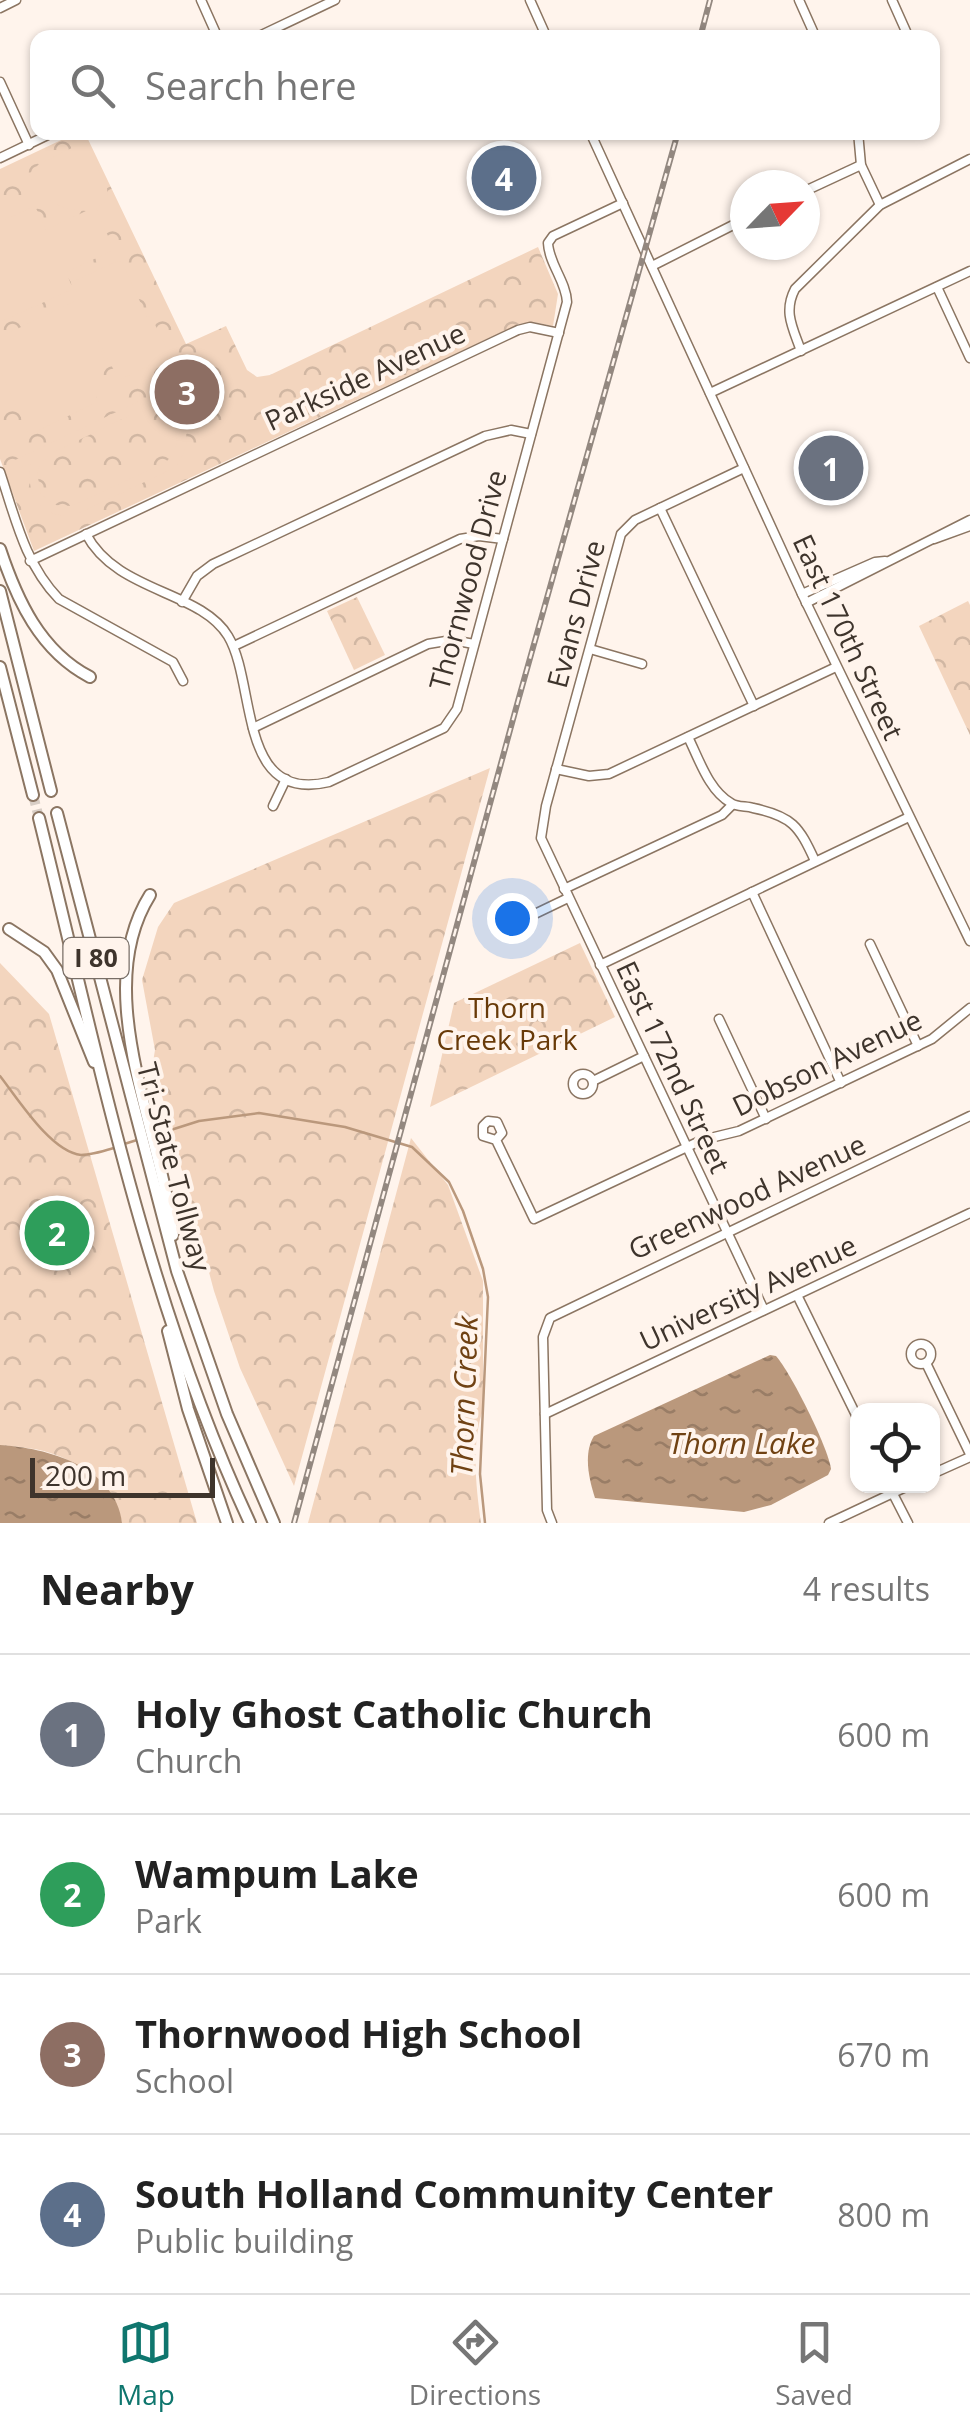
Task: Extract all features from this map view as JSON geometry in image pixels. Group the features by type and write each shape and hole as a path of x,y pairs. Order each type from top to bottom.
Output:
{"highway":[{"path":"0,549 14,588 36,628 71,668 90,677"},
{"path":"0,591 51,790"},
{"path":"0,667 33,795"},
{"name":"Tri-State Tollway","path":"57,814 170,1211 177,1270 220,1397 274,1523"},
{"name":"Tri-State Tollway","path":"38,818 156,1276 200,1408 250,1523"},
{"path":"138,1102 128,967 132,936 150,894"},
{"path":"8,929 44,952 57,970 108,1095"},
{"path":"156,1276 174,1363 227,1523"}],"street":[{"path":"0,8 16,0"},
{"path":"201,0 214,30"},
{"path":"273,30 335,0"},
{"path":"530,0 543,30"},
{"path":"799,0 812,30"},
{"path":"892,0 905,30"},
{"path":"0,82 29,145"},
{"path":"0,158 39,140"},
{"name":"East 170th Street","path":"594,140 836,667 970,939"},
{"path":"859,140 861,166 880,205"},
{"path":"801,351 788,314 788,301 794,289 880,205 970,160"},
{"path":"820,185 861,166"},
{"name":"Thornwood Drive","path":"286,779 309,785 329,782 444,728 455,714 567,297 548,252 550,239 623,203"},
{"path":"652,266 730,226"},
{"path":"710,393 970,271"},
{"path":"937,287 970,358"},
{"name":"Parkside Avenue","path":"30,561 518,330 530,326 559,333"},
{"path":"182,602 197,576 230,556 485,436 511,430 532,434"},
{"name":"Evans Drive","path":"542,843 542,825 556,770 621,534 631,522 744,468"},
{"path":"0,472 30,561 59,599 173,662 183,681"},
{"path":"660,508 754,706"},
{"path":"804,599 875,562 885,562 970,523"},
{"path":"86,534 96,552 111,566 216,621 234,646 265,761 286,779 272,806"},
{"path":"234,646 460,539 503,539"},
{"path":"253,728 436,641 474,644"},
{"path":"590,649 642,664"},
{"path":"556,770 602,776 836,667"},
{"path":"688,738 710,782 732,805 758,808 789,820 801,832 815,861"},
{"path":"516,923 722,815 732,805"},
{"path":"600,965 910,817"},
{"name":"East 172nd Street","path":"542,843 764,1310"},
{"path":"752,892 842,1083"},
{"path":"870,944 918,1046"},
{"name":"Dobson Avenue","path":"496,1140 534,1219 707,1138 731,1134 842,1083 937,1036 970,1008"},
{"path":"719,1019 766,1119"},
{"path":"593,1081 644,1056"},
{"name":"Greenwood Avenue","path":"545,1414 546,1322 559,1311 970,1116"},
{"name":"University Avenue","path":"545,1414 970,1213"},
{"path":"798,1295 850,1403"},
{"path":"926,1363 970,1455 940,1470"},
{"path":"545,1414 547,1510 552,1523"},
{"path":"828,1523 884,1493"},
{"path":"893,1493 908,1523"}],"green space":[{"path":"61,140 88,140 186,344 226,326 247,370 257,377 270,375 538,247 558,294 553,326 519,324 34,551 0,459 0,169"},
{"path":"80,144 87,147 107,188 108,200 96,208 114,250 66,272 73,289 0,322 0,222 35,206 46,230 86,211 52,202 39,191 29,174 39,164"},
{"path":"122,262 170,356 119,380 98,340 105,361 95,403 29,435 0,370 0,337 80,299 72,282"},
{"path":"169,387 173,396 161,402 178,415 186,431 185,450 174,468 75,515 53,513 38,503 30,485 31,464 19,468 15,460","holes":["153,410 173,425 177,439 166,462 72,506 55,505 41,494 37,472 52,453 137,412"]},
{"path":"357,597 385,655 354,670 327,611"},
{"path":"968,601 970,605 970,735 919,626"},
{"path":"490,768 294,1486 240,1368 214,1291 153,1062 155,1050 142,980 158,927 174,903"},
{"name":"Thorn Creek Park","path":"580,943 615,1017 430,1107 454,1003"},
{"path":"0,963 49,1014 197,1523 122,1523 107,1490 78,1465 43,1451 0,1445"},
{"path":"494,988 516,1045 460,1064 456,1040 461,1018 473,1001"},
{"path":"411,1138 448,1185 483,1281 483,1410 476,1466 481,1523 308,1523"}],"water":[{"name":"Thorn Lake","path":"770,1355 783,1365 808,1411 828,1459 828,1475 771,1505 744,1512 595,1498 588,1458 594,1436"},
{"path":"0,1445 38,1450 93,1474 117,1503 122,1523 0,1523"}],"waterway":[{"name":"Thorn Creek","path":"0,1076 58,1145 81,1155 114,1148"},
{"name":"Thorn Creek","path":"155,1135 199,1121 259,1113 345,1127 412,1147 449,1182 483,1269 488,1297 480,1474 485,1523"},
{"name":"Thorn Creek","path":"121,1145 137,1140"}],"tunnel":[{"path":"33,795 39,818"}],"railway":[{"path":"702,30 710,0"},
{"path":"294,1523 676,140"}],"place":[{"name":"South Holland Community Center","path":"504,178"},
{"name":"Thornwood High School","path":"187,392"},
{"name":"Holy Ghost Catholic Church","path":"831,468"},
{"name":"Wampum Lake","path":"57,1233"}]}
